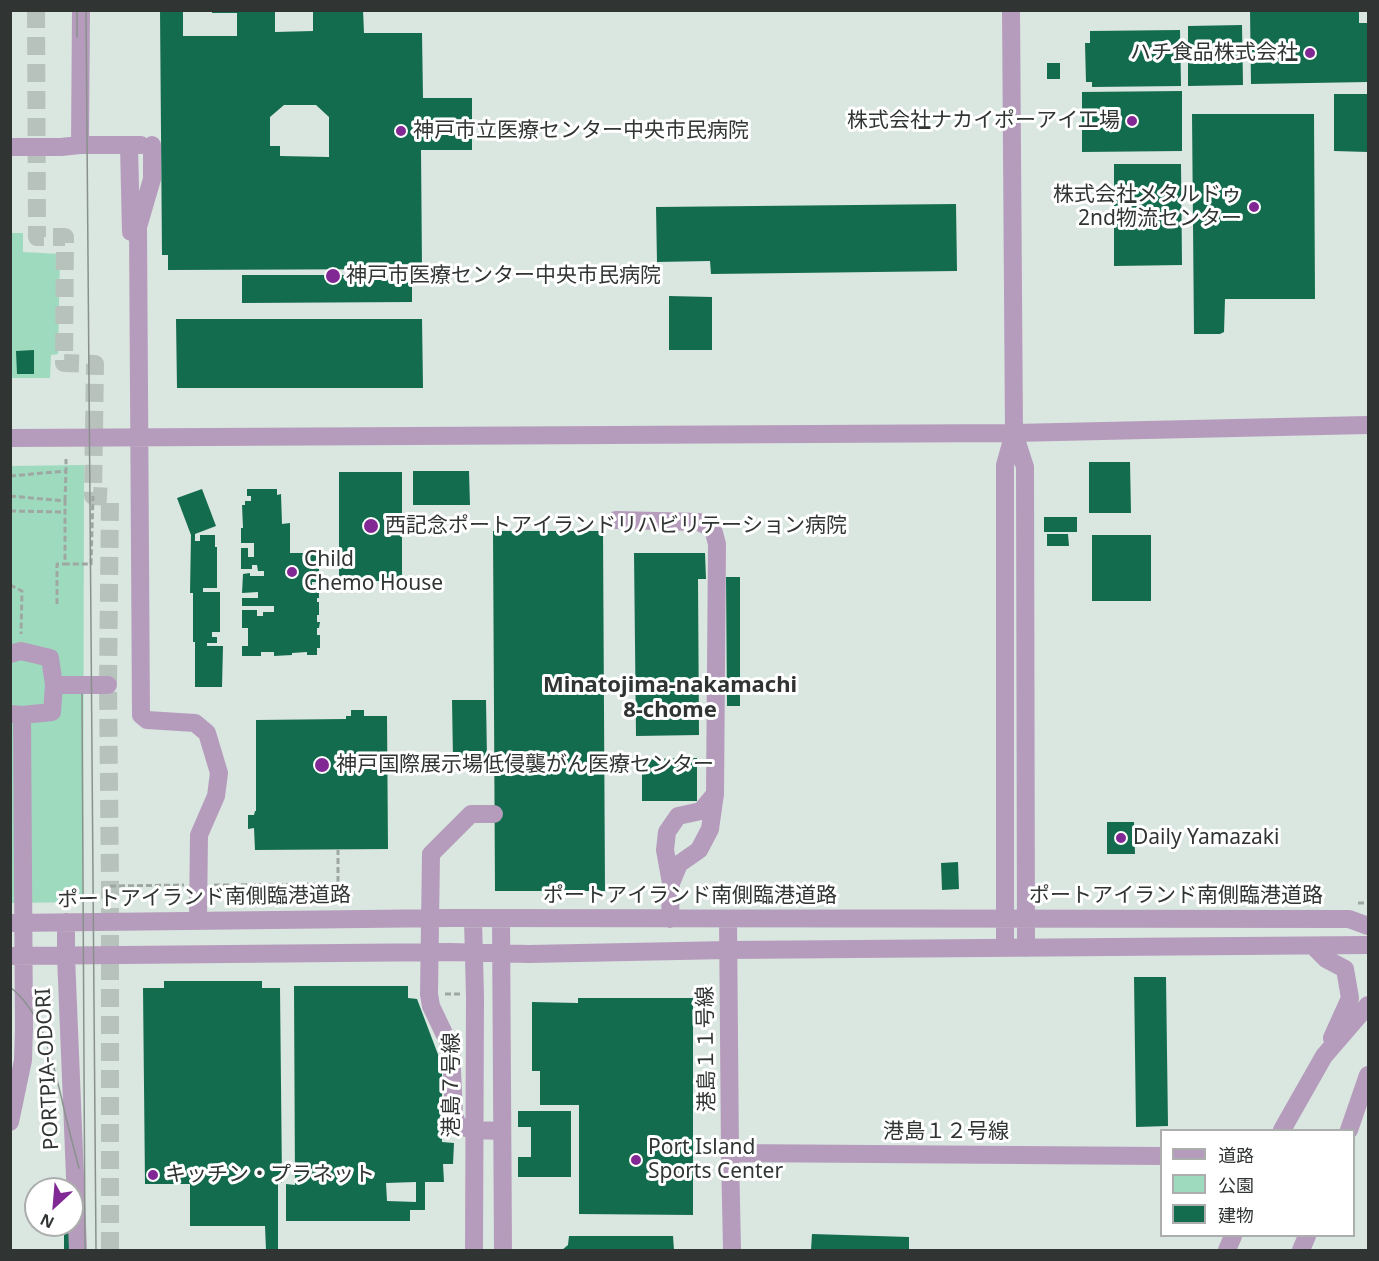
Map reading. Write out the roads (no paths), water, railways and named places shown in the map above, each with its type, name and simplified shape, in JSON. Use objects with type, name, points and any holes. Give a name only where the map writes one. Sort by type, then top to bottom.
[{"type":"street","points":[[80,145],[81,10]]},
{"type":"street","points":[[1005,948],[1005,465],[1014,433],[1011,10]]},
{"type":"street","points":[[129,145],[134,413],[138,437]]},
{"type":"street","points":[[10,147],[155,145],[152,179],[138,227],[141,715],[147,720],[195,723],[207,733],[219,773],[216,796],[199,835],[198,921]]},
{"type":"street","points":[[10,438],[1014,433],[1368,425]]},
{"type":"street","points":[[1014,433],[1025,467],[1026,948]]},
{"type":"street","points":[[616,520],[699,522],[712,529],[717,544],[715,794],[710,829],[699,850],[679,864],[671,883]]},
{"type":"street","points":[[10,1122],[23,1060],[24,1028],[24,872],[16,714],[52,712],[54,686],[50,658],[18,646]]},
{"type":"street","points":[[54,686],[108,685]]},
{"type":"street","points":[[670,919],[671,883],[665,850],[667,832],[678,816],[701,810],[715,794]]},
{"type":"street","points":[[494,814],[471,814],[431,854],[429,994],[431,1006],[451,1048],[454,1115],[458,1126],[475,1130],[502,1131]]},
{"type":"street","name":"ポートアイランド南側臨港道路","points":[[10,923],[450,918],[1025,918],[1349,919],[1368,926]]},
{"type":"street","name":"港島７号線","points":[[474,919],[474,1251]]},
{"type":"street","points":[[501,919],[503,1251]]},
{"type":"street","name":"港島１１号線","points":[[728,919],[732,1251]]},
{"type":"street","name":"PORTPIA-ODORI","points":[[66,922],[78,1251]]},
{"type":"street","points":[[10,956],[1368,945]]},
{"type":"street","points":[[1283,1129],[1324,1056],[1350,998],[1345,969],[1326,959],[1312,946]]},
{"type":"street","points":[[1324,1056],[1368,1005]]},
{"type":"street","points":[[1350,1129],[1368,1075]]},
{"type":"street","name":"港島１２号線","points":[[730,1153],[1160,1156]]},
{"type":"street","points":[[1227,1251],[1233,1237]]},
{"type":"street","points":[[1301,1251],[1307,1237]]},
{"type":"tunnel","points":[[36,10],[37,237],[65,237],[64,363],[95,364],[93,496],[110,497],[108,685],[110,1250]]},
{"type":"tram line","points":[[77,10],[77,37]]},
{"type":"tram line","points":[[86,10],[96,1250]]},
{"type":"tram line","points":[[82,694],[85,1250]]},
{"type":"tram line","points":[[10,987],[31,1010],[45,1039],[79,1168]]},
{"type":"place","name":"ハチ食品株式会社","points":[[1310,53]]},
{"type":"place","name":"株式会社ナカイポーアイ工場","points":[[1132,121]]},
{"type":"place","name":"神戸市立医療センター中央市民病院","points":[[401,131]]},
{"type":"place","name":"株式会社メタルドゥ 2nd物流センター","points":[[1254,207]]},
{"type":"place","name":"神戸市医療センター中央市民病院","points":[[333,276]]},
{"type":"place","name":"西記念ポートアイランドリハビリテーション病院","points":[[371,526]]},
{"type":"place","name":"Child Chemo House","points":[[292,572]]},
{"type":"place","name":"神戸国際展示場低侵襲がん医療センター","points":[[322,765]]},
{"type":"place","name":"Daily Yamazaki","points":[[1121,838]]},
{"type":"place","name":"Port Island Sports Center","points":[[636,1160]]},
{"type":"place","name":"キッチン・プラネット","points":[[153,1175]]},
{"type":"district","name":"Minatojima-nakamachi 8-chome","points":[[670,698]]}]
